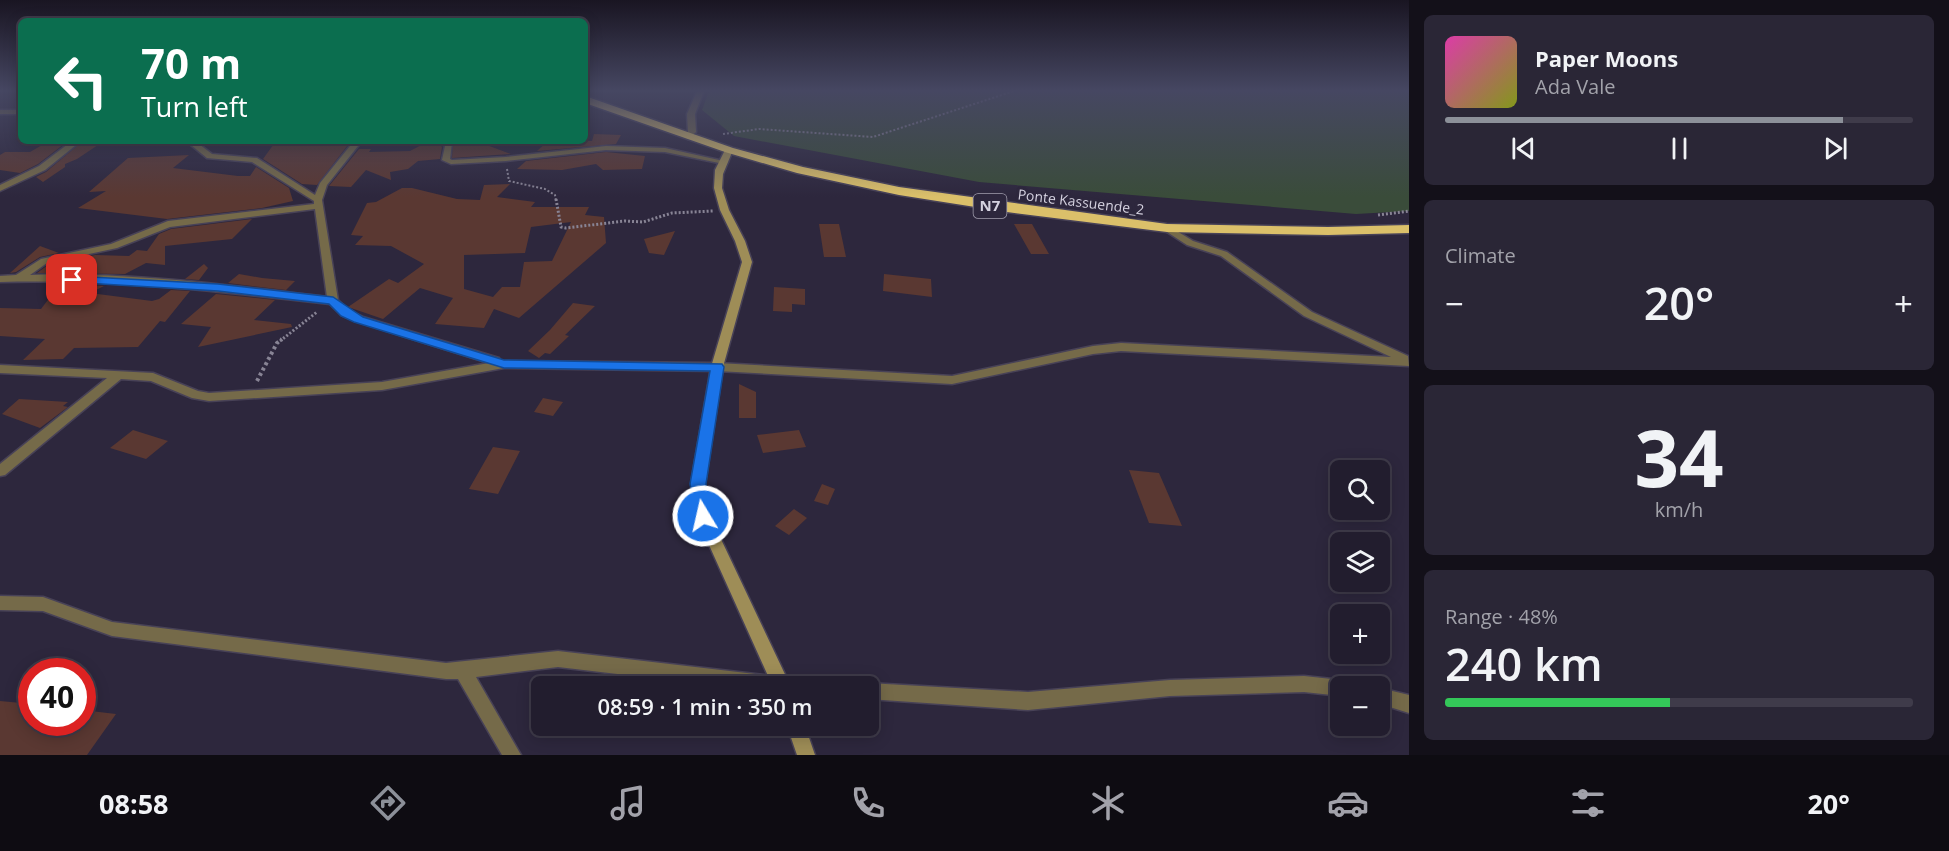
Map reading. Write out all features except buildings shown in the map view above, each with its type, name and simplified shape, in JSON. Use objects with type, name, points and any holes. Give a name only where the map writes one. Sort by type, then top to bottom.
[{"type":"highway","name":"Ponte Kassuende_2","points":[[664,126],[690,135],[726,156],[899,191],[1007,208],[1167,228],[1328,231],[1409,229]]},
{"type":"street","points":[[690,126],[690,135]]},
{"type":"street","points":[[0,188],[42,168],[73,144]]},
{"type":"street","points":[[194,144],[210,156],[254,160],[318,203]]},
{"type":"street","points":[[356,144],[323,185],[318,203],[333,301],[345,313],[359,319],[504,364]]},
{"type":"street","points":[[447,144],[447,161],[506,159],[592,148],[665,150],[726,156],[718,178],[726,210],[747,262],[717,367],[698,484],[699,500],[703,516],[783,676]]},
{"type":"street","points":[[19,278],[44,261],[114,246],[168,224],[318,203]]},
{"type":"street","points":[[1167,228],[1190,243],[1224,254],[1308,314],[1409,362]]},
{"type":"street","points":[[0,279],[218,288],[333,301]]},
{"type":"street","points":[[0,369],[159,378],[196,395],[209,397],[382,386],[504,364],[717,367],[952,380],[1093,350],[1121,347],[1409,362]]},
{"type":"street","points":[[0,471],[119,375]]},
{"type":"street","points":[[0,603],[43,604],[112,628],[446,671],[463,671],[526,660],[558,659],[698,676]]},
{"type":"street","points":[[463,671],[512,755]]},
{"type":"street","points":[[879,692],[1028,701],[1170,688],[1304,684],[1330,687]]},
{"type":"street","points":[[1390,699],[1409,704]]},
{"type":"street","points":[[799,736],[806,755]]},
{"type":"path","points":[[690,135],[714,136],[759,129],[873,137],[906,126]]},
{"type":"path","points":[[506,159],[509,181],[545,189],[555,195],[561,227],[643,222],[672,213],[726,210]]},
{"type":"path","points":[[251,393],[276,343],[333,301]]},
{"type":"green space","points":[[722,126],[1409,126],[1409,211],[1356,214],[979,182],[734,136]]},
{"type":"route","points":[[72,280],[218,288],[333,301],[345,313],[359,319],[504,364],[717,367],[698,484],[703,516]]}]
